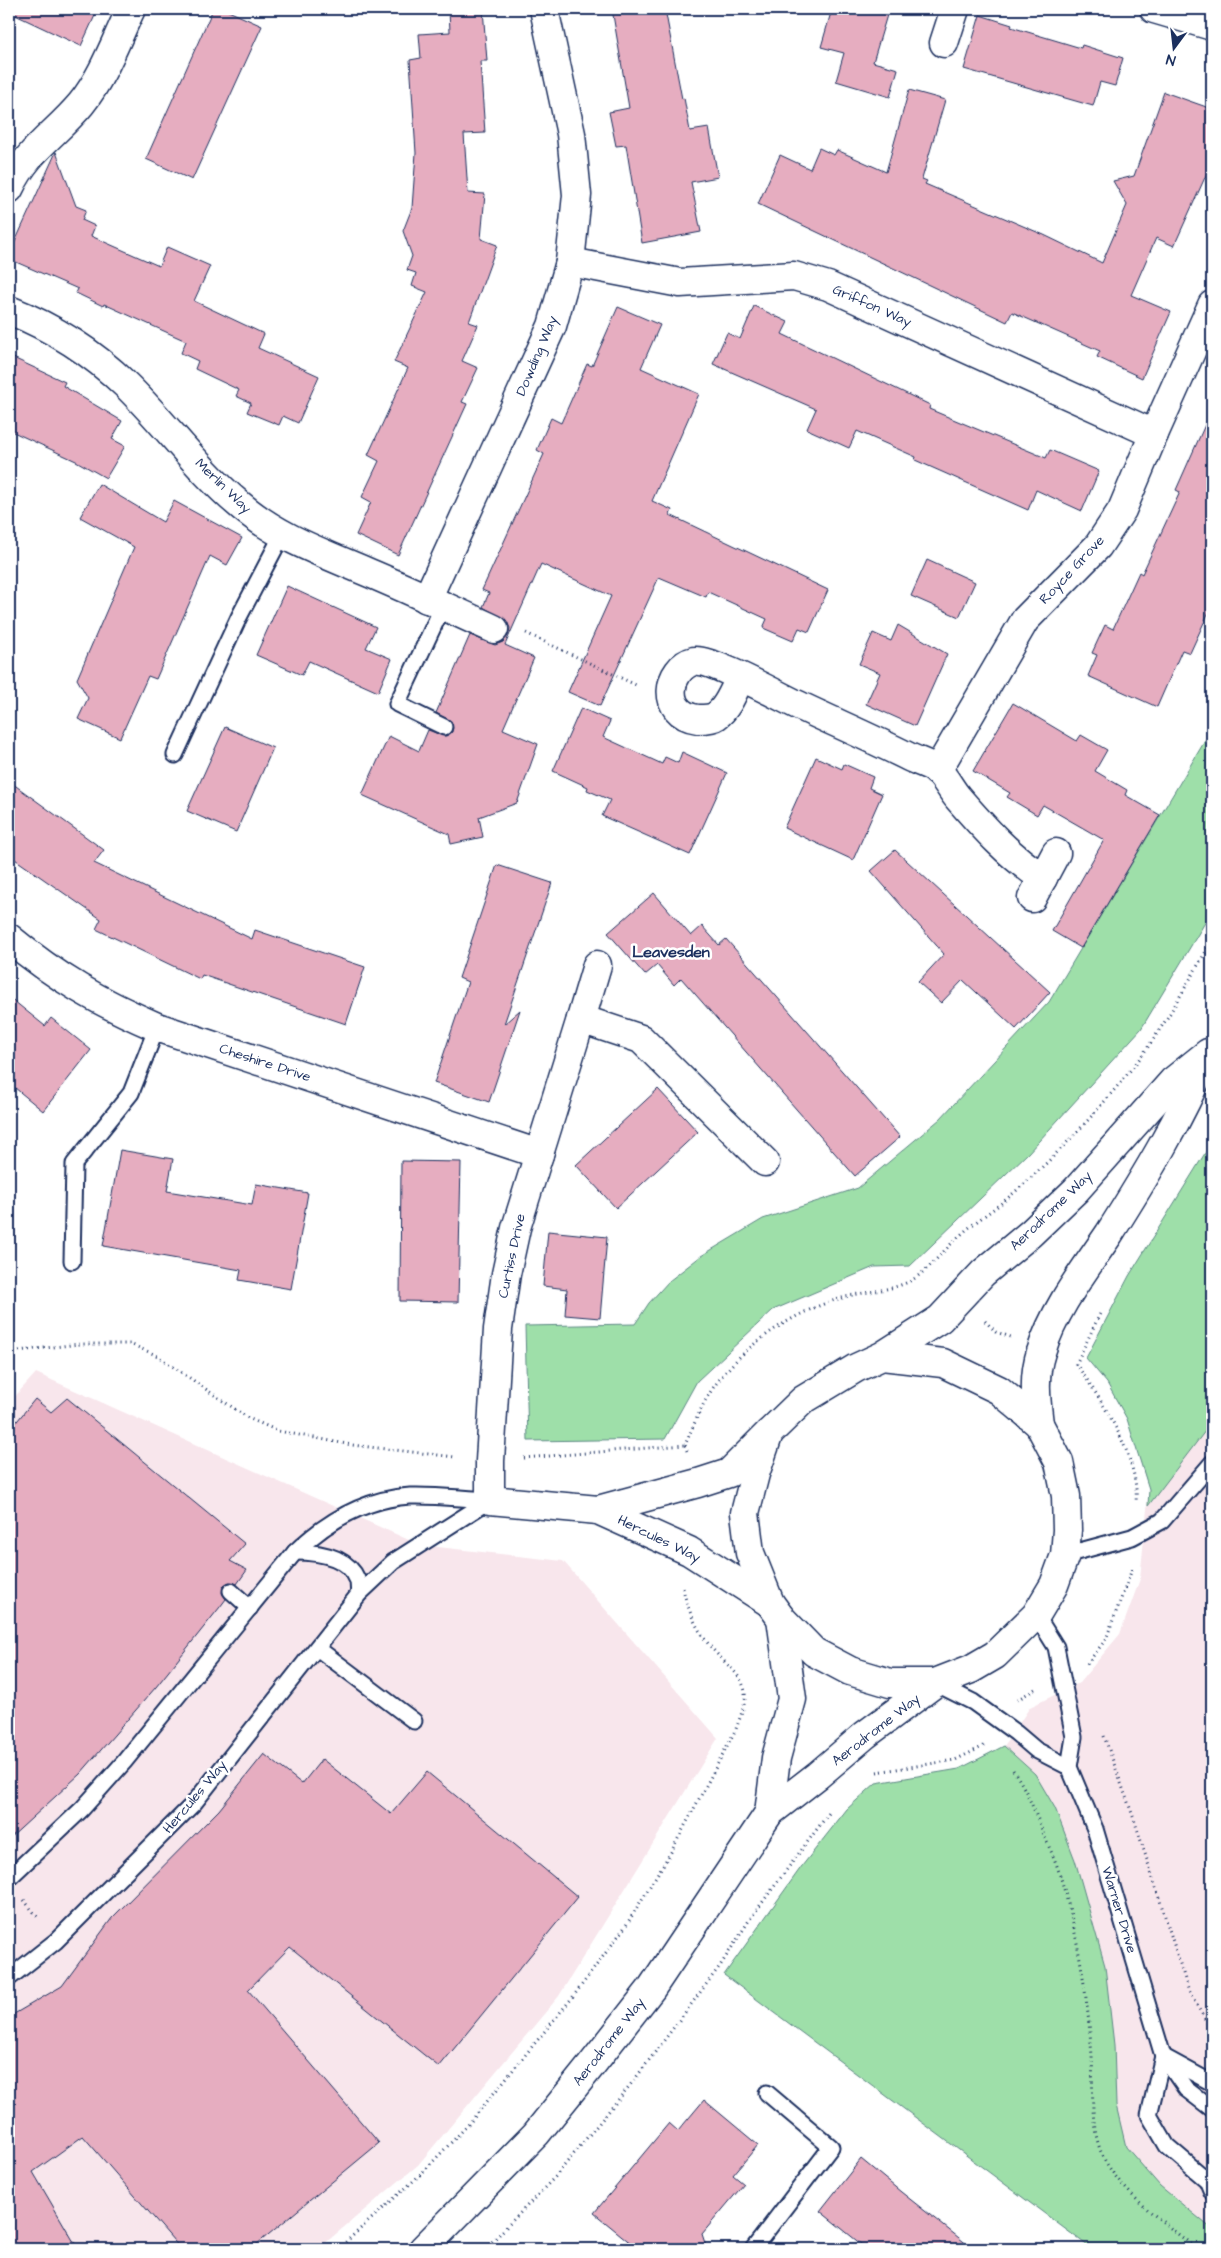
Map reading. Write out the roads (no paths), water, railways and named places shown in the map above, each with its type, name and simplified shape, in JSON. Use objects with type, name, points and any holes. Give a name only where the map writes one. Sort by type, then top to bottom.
[{"type":"street","points":[[9,189],[30,154],[81,104],[103,67],[131,9]]},
{"type":"street","name":"Dowding Way","points":[[435,603],[552,326],[570,262],[577,195],[571,134],[544,9]]},
{"type":"street","points":[[944,43],[955,9]]},
{"type":"street","points":[[1154,9],[1212,26]]},
{"type":"street","name":"Griffon Way","points":[[570,262],[680,283],[794,276],[828,286],[1154,434]]},
{"type":"street","name":"Royce Grove","points":[[937,770],[1024,620],[1098,546],[1122,510],[1212,305]]},
{"type":"street","name":"Merlin Way","points":[[9,310],[35,320],[70,340],[99,361],[126,384],[215,482],[241,506],[282,535],[435,603],[506,629]]},
{"type":"street","points":[[740,678],[937,770],[957,797],[990,834],[1020,863],[1038,888],[1056,853]]},
{"type":"street","name":"Cheshire Drive","points":[[9,938],[76,988],[108,1006],[156,1027],[539,1154]]},
{"type":"street","name":"Curtiss Drive","points":[[490,1500],[490,1461],[498,1328],[506,1274],[516,1228],[597,965]]},
{"type":"street","points":[[581,1019],[641,1039],[765,1162]]},
{"type":"street","name":"Aerodrome Way","points":[[882,1356],[940,1319],[983,1273],[1031,1234],[1076,1190],[1173,1082],[1210,1049]]},
{"type":"street","name":"Aerodrome Way","points":[[1039,1424],[1035,1382],[1043,1347],[1054,1319],[1170,1134],[1210,1049]]},
{"type":"street","points":[[769,1433],[755,1474],[745,1513],[750,1552],[775,1611],[814,1652],[850,1671],[890,1682],[935,1683],[971,1669],[995,1655],[1036,1615],[1054,1585],[1064,1554],[1067,1530],[1066,1496],[1059,1462],[1039,1424],[1000,1390],[944,1363],[882,1356]]},
{"type":"street","name":"Hercules Way","points":[[598,1510],[729,1473],[803,1400],[856,1368],[882,1356]]},
{"type":"street","name":"Hercules Way","points":[[490,1500],[598,1510],[689,1551],[775,1611]]},
{"type":"street","name":"Aerodrome Way","points":[[769,1813],[776,1758],[792,1699],[775,1611]]},
{"type":"street","name":"Aerodrome Way","points":[[423,2249],[536,2134],[590,2067],[651,1989],[769,1813],[865,1735],[935,1683]]},
{"type":"lane","points":[[175,755],[239,617],[282,535]]},
{"type":"lane","points":[[435,603],[397,704],[444,727]]},
{"type":"lane","points":[[72,1261],[74,1164],[130,1093],[156,1027]]},
{"type":"lane","points":[[1064,1554],[1132,1536],[1162,1521],[1212,1463]]},
{"type":"lane","name":"Hercules Way","points":[[9,1878],[82,1809],[130,1754],[295,1552],[315,1533],[366,1504],[409,1496],[490,1500]]},
{"type":"lane","name":"Hercules Way","points":[[9,1978],[56,1940],[194,1803],[359,1594],[393,1562],[490,1500]]},
{"type":"lane","points":[[295,1552],[318,1552],[343,1563],[357,1578],[359,1594]]},
{"type":"lane","points":[[231,1591],[250,1608]]},
{"type":"lane","points":[[935,1683],[973,1702],[1036,1750],[1069,1767],[1074,1736],[1056,1647],[1036,1615]]},
{"type":"lane","points":[[317,1648],[414,1721]]},
{"type":"lane","name":"Warner Drive","points":[[1069,1767],[1095,1829],[1163,2056],[1186,2089],[1212,2109]]},
{"type":"lane","points":[[1210,2184],[1167,2146],[1148,2115],[1163,2056],[1212,2083]]},
{"type":"lane","points":[[753,2249],[831,2148],[767,2094]]},
{"type":"district","name":"Leavesden","points":[[671,952]]}]
